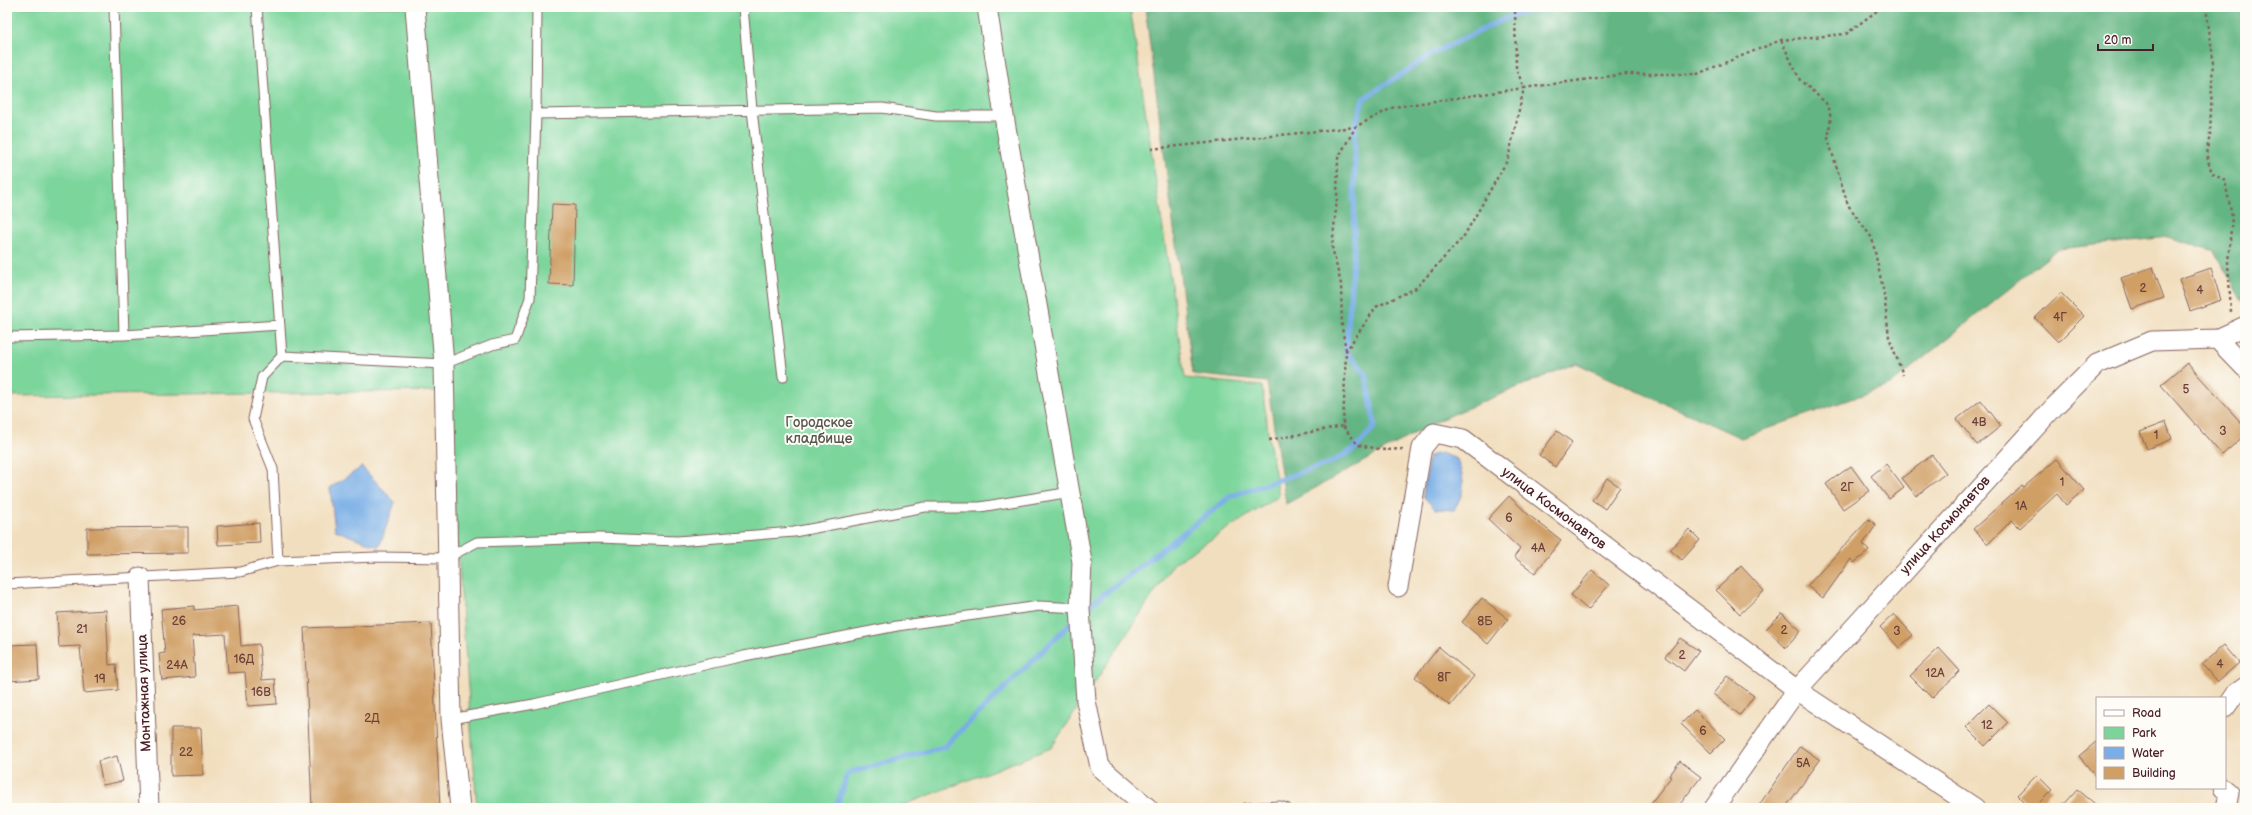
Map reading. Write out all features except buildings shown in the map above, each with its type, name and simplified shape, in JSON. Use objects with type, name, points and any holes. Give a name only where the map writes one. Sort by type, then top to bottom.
[{"type":"street","points":[[415,7],[444,364],[450,719],[460,808]]},
{"type":"street","points":[[987,7],[1004,116],[1071,492],[1082,562],[1080,608],[1086,701],[1100,767],[1148,808]]},
{"type":"street","points":[[2245,326],[2217,339],[2245,368]]},
{"type":"street","name":"улица Космонавтов","points":[[1714,808],[1797,690],[2043,419],[2097,364],[2152,340],[2217,339]]},
{"type":"street","name":"улица Космонавтов","points":[[1422,448],[1434,433],[1462,439],[1797,690],[1976,808]]},
{"type":"street","points":[[1398,587],[1422,448]]},
{"type":"street","name":"Монтажная улица","points":[[140,577],[149,808]]},
{"type":"street","points":[[2226,707],[2235,694],[2245,687]]},
{"type":"street","points":[[2224,789],[2229,793],[2226,808]]},
{"type":"lane","points":[[114,7],[124,335]]},
{"type":"lane","points":[[257,7],[282,356],[262,377],[253,419],[273,469],[278,561]]},
{"type":"lane","points":[[282,356],[444,364],[492,345],[515,340],[530,298],[536,114],[536,7]]},
{"type":"lane","points":[[743,7],[752,110],[784,377]]},
{"type":"lane","points":[[536,114],[882,108],[936,116],[1004,116]]},
{"type":"lane","points":[[7,337],[124,335],[280,325]]},
{"type":"lane","points":[[7,584],[240,572],[278,561],[376,557],[447,558],[477,542],[599,538],[677,541],[794,532],[925,507],[980,507],[1071,492]]},
{"type":"lane","points":[[450,719],[534,704],[744,656],[897,626],[1039,606],[1080,608]]},
{"type":"lane","points":[[1245,808],[1280,806],[1286,808]]},
{"type":"path","points":[[1346,351],[1376,307],[1416,288],[1464,236],[1508,159],[1524,88],[1516,68],[1515,7]]},
{"type":"path","points":[[1151,149],[1355,127],[1394,107],[1524,88],[1626,74],[1697,74],[1780,40],[1846,34],[1882,7]]},
{"type":"path","points":[[2206,7],[2213,58],[2210,135],[2206,154],[2212,174],[2225,181],[2232,217],[2228,263],[2231,313],[2217,339]]},
{"type":"path","points":[[1780,40],[1800,80],[1826,103],[1831,117],[1828,139],[1848,205],[1872,238],[1884,294],[1889,337],[1903,375]]},
{"type":"path","points":[[1355,127],[1338,158],[1337,199],[1332,247],[1341,284],[1342,328],[1346,351],[1343,426],[1358,444],[1385,450],[1422,448]]},
{"type":"path","points":[[1269,440],[1343,426]]},
{"type":"green space","name":"Городское кладбище","points":[[7,7],[1130,7],[1185,378],[1262,386],[1269,440],[1279,496],[1174,563],[1051,748],[896,808],[477,808],[446,391],[7,396]]},
{"type":"green space","points":[[1145,7],[2245,7],[2245,301],[2243,302],[2215,251],[2168,237],[2058,249],[1890,385],[1741,438],[1576,363],[1439,420],[1286,504],[1267,382],[1193,374]]},
{"type":"water","points":[[1441,453],[1457,459],[1462,474],[1463,485],[1461,496],[1454,510],[1435,509],[1423,496],[1429,456]]},
{"type":"water","points":[[362,467],[395,502],[379,547],[335,530],[330,488]]},
{"type":"waterway","points":[[1085,609],[1231,496],[1332,462],[1356,448],[1375,426],[1366,374],[1346,351],[1354,247],[1355,127],[1363,99],[1435,52],[1515,14],[1557,7]]},
{"type":"waterway","points":[[836,808],[848,773],[944,747],[1076,618]]}]
